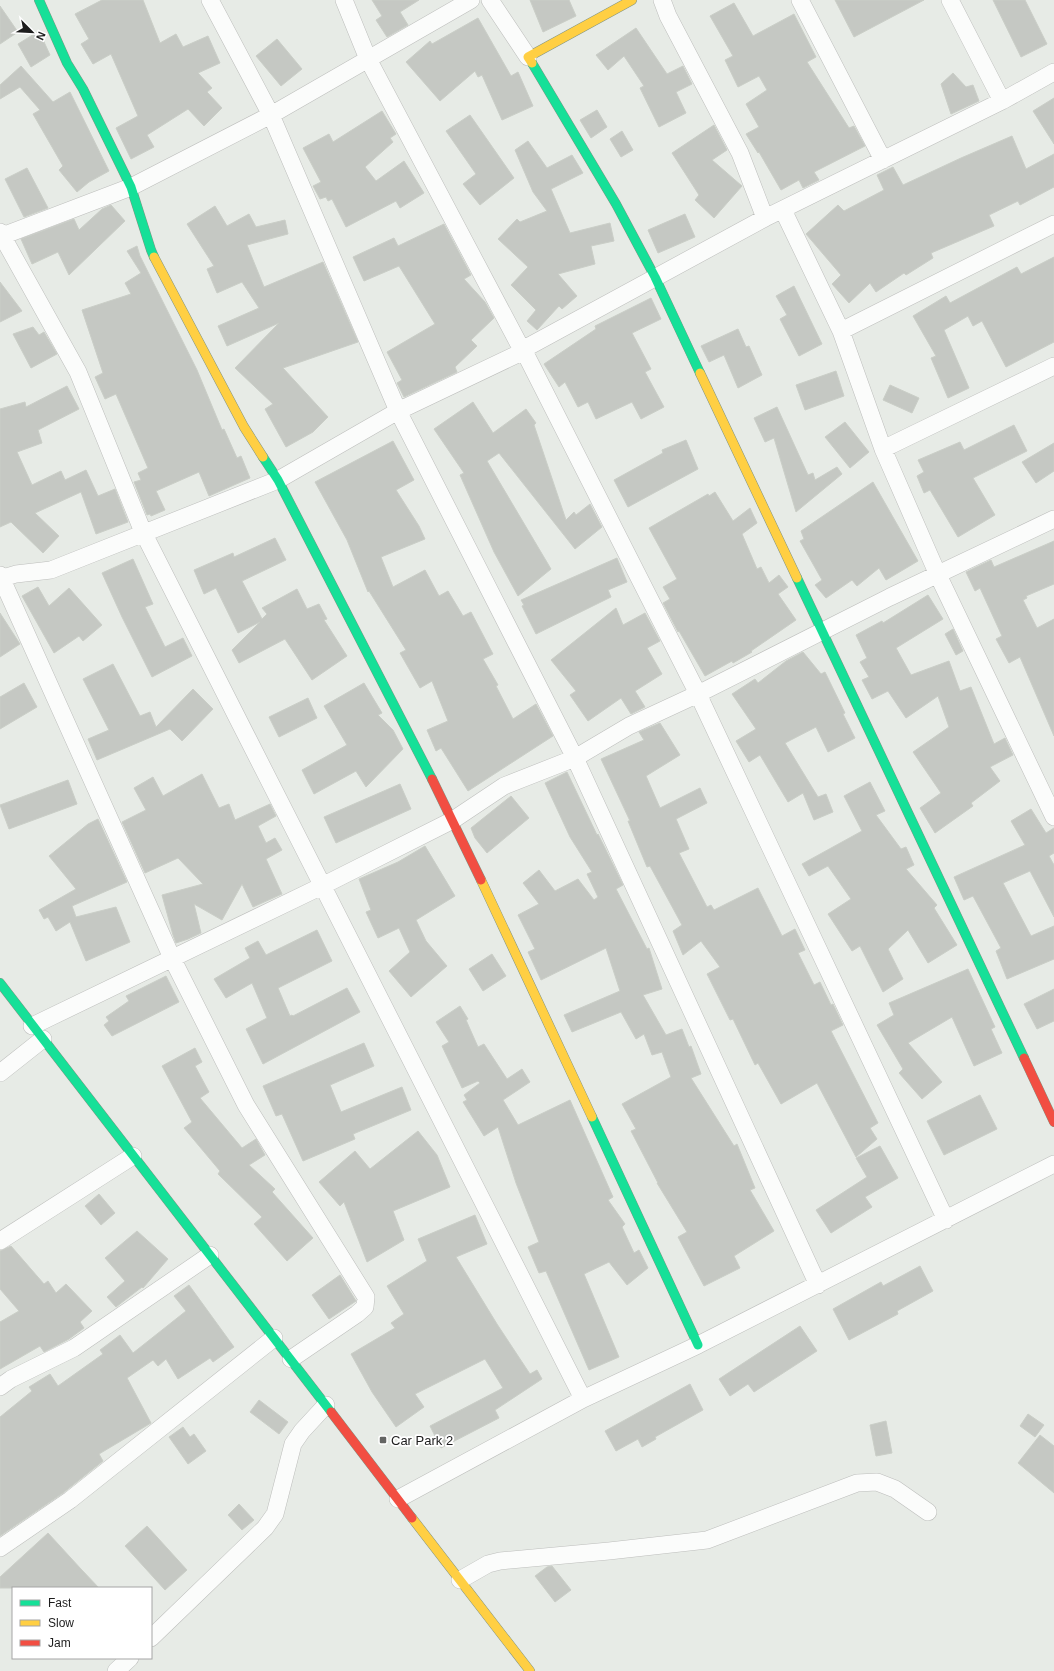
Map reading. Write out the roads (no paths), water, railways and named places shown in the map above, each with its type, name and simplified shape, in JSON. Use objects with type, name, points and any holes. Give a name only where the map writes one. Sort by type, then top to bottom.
[{"type":"street","points":[[39,0],[67,62],[83,89],[131,187],[151,250],[244,427],[278,480],[453,820],[698,1345]]},
{"type":"street","points":[[210,0],[271,115],[398,410],[575,758],[818,1285]]},
{"type":"street","points":[[344,0],[368,59],[523,351],[698,694],[946,1220]]},
{"type":"street","points":[[471,0],[271,115],[131,187],[1,234],[78,372],[144,532],[583,1399]]},
{"type":"street","points":[[490,0],[528,57],[616,204],[655,277],[821,632],[1054,1122]]},
{"type":"street","points":[[528,57],[632,0]]},
{"type":"street","points":[[662,0],[668,16],[740,153],[765,218]]},
{"type":"street","points":[[800,0],[883,160]]},
{"type":"street","points":[[950,0],[1002,101]]},
{"type":"street","points":[[291,1359],[357,1314],[365,1307],[366,1297],[246,1105],[172,958],[1,577],[51,570],[278,480],[398,410],[523,351],[655,277],[765,218],[1002,101],[1054,72]]},
{"type":"street","points":[[783,210],[841,331],[883,449],[938,575],[1054,817]]},
{"type":"street","points":[[841,331],[1054,224]]},
{"type":"street","points":[[883,449],[1054,366]]},
{"type":"street","points":[[32,1026],[322,886],[453,820],[504,786],[575,758],[629,726],[698,694],[890,597],[1054,519]]},
{"type":"street","points":[[0,983],[530,1671]]},
{"type":"street","points":[[0,1073],[43,1039]]},
{"type":"street","points":[[0,1242],[133,1156]]},
{"type":"street","points":[[398,1499],[583,1399],[698,1345],[1054,1164]]},
{"type":"street","points":[[0,1387],[11,1379],[74,1348],[210,1255]]},
{"type":"street","points":[[0,1548],[70,1500],[274,1338]]},
{"type":"street","points":[[152,1637],[265,1528],[276,1514],[293,1444],[302,1431],[326,1405]]},
{"type":"street","points":[[460,1580],[488,1564],[500,1561],[617,1551],[707,1540],[858,1483],[877,1482],[895,1489],[928,1512]]},
{"type":"street","points":[[116,1671],[129,1659]]},
{"type":"place","name":"Car Park 2","points":[[383,1440]]}]
